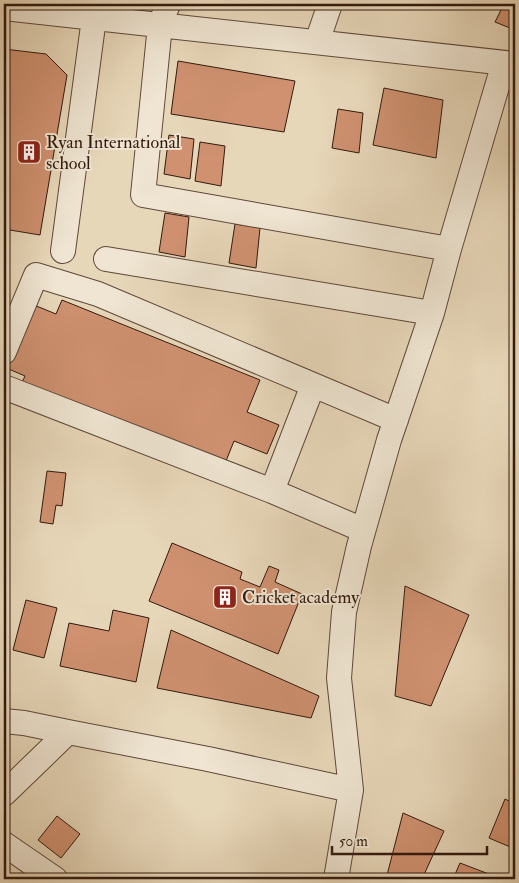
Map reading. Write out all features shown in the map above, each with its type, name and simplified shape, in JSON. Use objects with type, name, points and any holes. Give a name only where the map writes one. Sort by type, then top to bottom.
[{"type":"street","points":[[317,42],[330,4]]},
{"type":"street","points":[[4,8],[94,18],[164,14],[317,42],[510,63],[448,249],[432,313],[389,440],[363,530],[344,612],[339,678],[350,790],[336,879]]},
{"type":"street","points":[[164,14],[143,195],[448,249]]},
{"type":"street","points":[[63,251],[94,18]]},
{"type":"street","points":[[106,259],[432,313]]},
{"type":"street","points":[[4,352],[36,275],[98,294],[396,420]]},
{"type":"street","points":[[272,491],[313,385]]},
{"type":"street","points":[[4,386],[272,491],[363,530]]},
{"type":"street","points":[[4,721],[24,723],[208,759],[350,790]]},
{"type":"street","points":[[4,794],[68,732]]},
{"type":"street","points":[[4,844],[55,879]]},
{"type":"building","points":[[504,4],[515,4],[515,30],[495,22]]},
{"type":"building","name":"Ryan International school","points":[[4,49],[46,54],[67,75],[40,235],[4,229]]},
{"type":"building","points":[[178,61],[295,81],[284,132],[171,114]]},
{"type":"building","points":[[384,88],[443,100],[436,158],[373,145]]},
{"type":"building","points":[[338,109],[363,113],[359,153],[332,148]]},
{"type":"building","points":[[169,135],[194,139],[190,179],[164,174]]},
{"type":"building","points":[[200,142],[225,146],[221,186],[195,181]]},
{"type":"building","points":[[165,213],[189,217],[185,257],[159,252]]},
{"type":"building","points":[[235,224],[260,228],[256,268],[229,263]]},
{"type":"building","points":[[62,300],[260,380],[247,412],[279,425],[267,454],[234,441],[222,471],[19,389],[25,376],[4,366],[29,303],[56,314]]},
{"type":"building","points":[[47,471],[66,473],[62,506],[56,505],[53,524],[40,522]]},
{"type":"building","name":"Cricket academy","points":[[172,543],[242,572],[240,579],[260,587],[269,566],[279,570],[275,582],[302,594],[278,654],[149,601]]},
{"type":"building","points":[[405,586],[469,615],[431,706],[395,696]]},
{"type":"building","points":[[26,600],[57,608],[44,658],[13,650]]},
{"type":"building","points":[[113,610],[149,618],[136,682],[60,666],[69,623],[109,631]]},
{"type":"building","points":[[171,630],[319,696],[311,718],[157,688]]},
{"type":"building","points":[[505,799],[515,804],[515,849],[489,838]]},
{"type":"building","points":[[403,813],[444,831],[422,879],[386,879]]},
{"type":"building","points":[[57,816],[80,834],[61,858],[38,840]]},
{"type":"building","points":[[460,863],[502,879],[453,879]]},
{"type":"place","name":"Ryan International school","points":[[29,152]]},
{"type":"place","name":"Cricket academy","points":[[225,597]]}]
